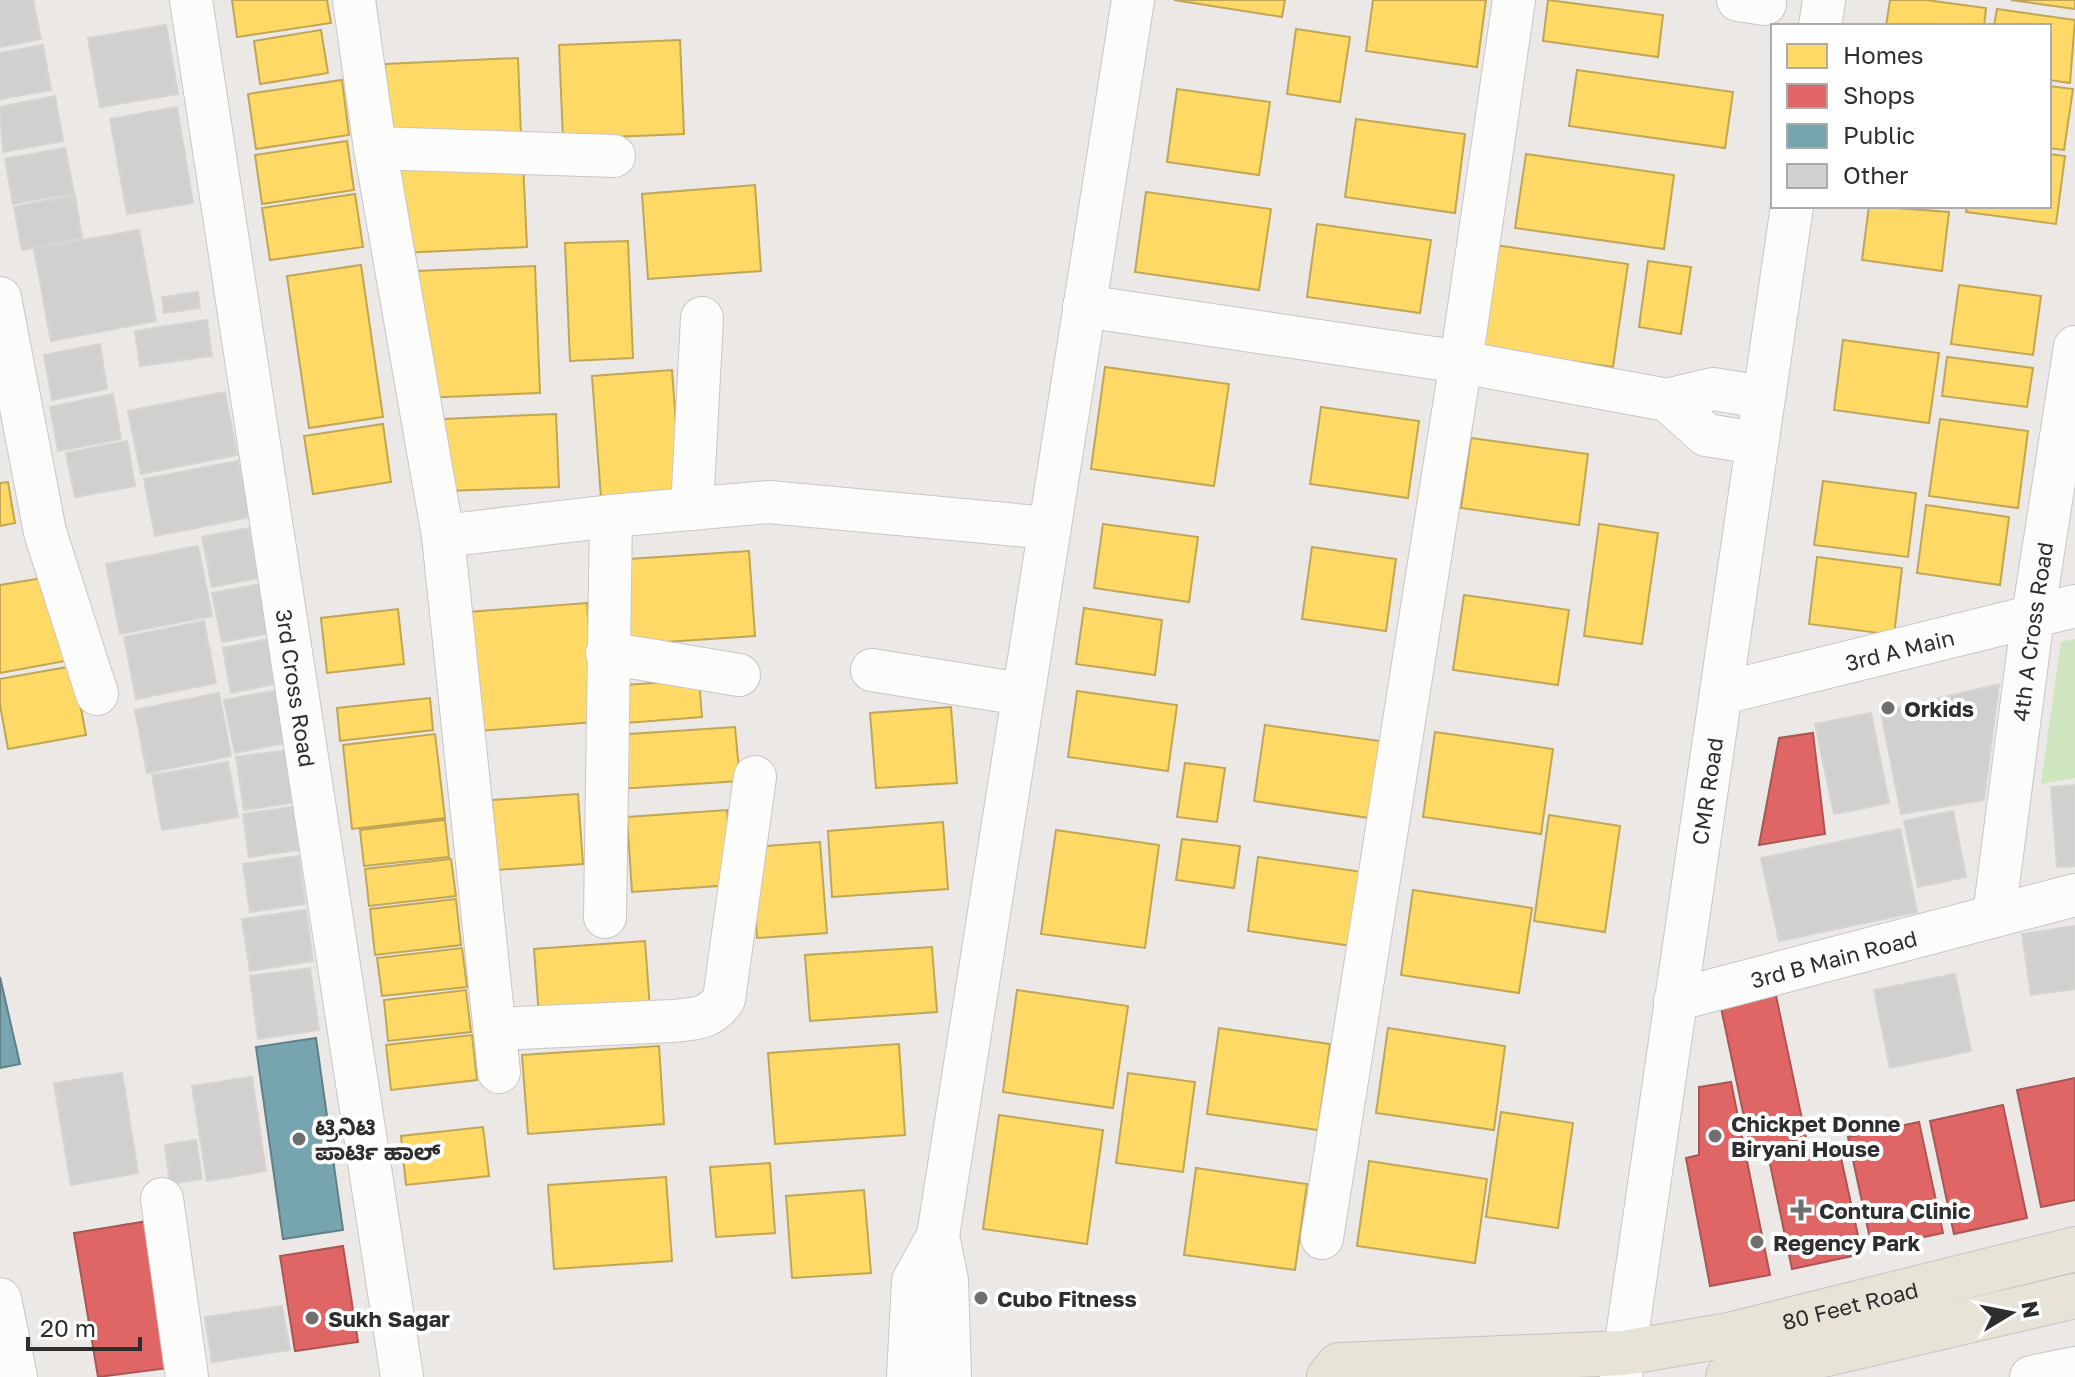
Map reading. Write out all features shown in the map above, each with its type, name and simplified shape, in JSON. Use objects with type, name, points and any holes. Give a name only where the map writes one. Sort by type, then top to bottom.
[{"type":"main road","name":"80 Feet Road","points":[[1329,1377],[1339,1365],[1622,1365],[1729,1335],[2075,1249]]},
{"type":"main road","name":"80 Feet Road","points":[[1728,1377],[1844,1364],[2075,1296]]},
{"type":"street","name":"3rd Cross Road","points":[[191,0],[402,1377]]},
{"type":"street","points":[[354,0],[375,148],[443,536],[497,1029],[499,1072]]},
{"type":"street","points":[[950,1377],[947,1280],[938,1236],[1021,694],[1133,0]]},
{"type":"street","points":[[1322,1238],[1461,362],[1514,0]]},
{"type":"street","points":[[1820,24],[1824,0]]},
{"type":"street","points":[[375,148],[614,156]]},
{"type":"street","name":"CMR Road","points":[[1622,1365],[1723,693],[1792,208]]},
{"type":"street","points":[[0,298],[45,532],[97,694]]},
{"type":"street","points":[[1084,306],[1461,362],[1667,400],[1713,389],[1763,397]]},
{"type":"street","points":[[692,509],[702,318]]},
{"type":"street","name":"4th A Cross Road","points":[[1994,915],[2033,616],[2075,347]]},
{"type":"street","points":[[1667,400],[1706,435],[1756,443]]},
{"type":"street","points":[[443,536],[611,516],[769,502],[1048,528]]},
{"type":"street","points":[[605,917],[611,516]]},
{"type":"street","name":"3rd A Main","points":[[1723,693],[2075,606]]},
{"type":"street","points":[[607,653],[739,675]]},
{"type":"street","points":[[872,670],[1021,694]]},
{"type":"street","points":[[497,1029],[672,1021],[701,1018],[716,1011],[724,999],[732,956],[755,777]]},
{"type":"street","name":"3rd B Main Road","points":[[1675,1000],[2075,895]]},
{"type":"street","points":[[162,1199],[187,1377]]},
{"type":"street","points":[[908,1377],[913,1281],[938,1236]]},
{"type":"street","points":[[0,1299],[16,1377]]},
{"type":"street","points":[[2031,1377],[2075,1368]]},
{"type":"green space","points":[[2075,639],[2075,778],[2041,784],[2061,642]]},
{"type":"building: Homes","points":[[232,0],[327,0],[331,23],[237,37]]},
{"type":"building: Homes","points":[[1174,0],[1285,0],[1282,17]]},
{"type":"building: Homes","points":[[1373,0],[1486,0],[1477,67],[1366,51]]},
{"type":"building: Homes","points":[[1548,0],[1663,15],[1658,57],[1543,41]]},
{"type":"building: Homes","points":[[1890,0],[1926,0],[1986,8],[1984,24],[1886,24]]},
{"type":"building: Homes","points":[[2011,0],[2075,0],[2075,9]]},
{"type":"building: Homes","points":[[1997,9],[2075,20],[2070,83],[2051,80],[2051,24],[1994,24]]},
{"type":"building: Homes","points":[[1296,29],[1350,37],[1340,102],[1287,94]]},
{"type":"building: Homes","points":[[321,30],[328,73],[260,84],[254,41]]},
{"type":"building: Homes","points":[[680,40],[684,134],[563,139],[559,45]]},
{"type":"building: Homes","points":[[518,58],[521,136],[388,142],[385,64]]},
{"type":"building: Homes","points":[[1577,70],[1733,92],[1725,148],[1569,126]]},
{"type":"building: Homes","points":[[342,80],[349,135],[256,149],[248,94]]},
{"type":"building: Homes","points":[[2051,86],[2073,89],[2064,150],[2051,148]]},
{"type":"building: Homes","points":[[1177,89],[1270,102],[1259,175],[1167,162]]},
{"type":"building: Homes","points":[[1356,119],[1465,134],[1455,213],[1345,197]]},
{"type":"building: Homes","points":[[347,141],[354,190],[262,204],[255,155]]},
{"type":"building: Homes","points":[[1526,154],[1674,175],[1664,249],[1515,228]]},
{"type":"building: Homes","points":[[2051,154],[2065,156],[2056,224],[1966,212],[1967,208],[2051,208]]},
{"type":"building: Homes","points":[[523,162],[527,247],[402,253],[399,167]]},
{"type":"building: Homes","points":[[755,185],[761,271],[648,279],[642,194]]},
{"type":"building: Homes","points":[[1146,192],[1271,209],[1259,290],[1135,272]]},
{"type":"building: Homes","points":[[355,194],[363,247],[270,260],[262,208]]},
{"type":"building: Homes","points":[[1869,208],[1949,212],[1942,271],[1862,260]]},
{"type":"building: Homes","points":[[1317,224],[1431,240],[1420,313],[1307,297]]},
{"type":"building: Homes","points":[[628,241],[633,358],[570,361],[565,243]]},
{"type":"building: Homes","points":[[1495,245],[1628,264],[1613,367],[1481,348]]},
{"type":"building: Homes","points":[[1648,261],[1691,267],[1681,334],[1639,327]]},
{"type":"building: Homes","points":[[361,265],[383,417],[309,428],[287,276]]},
{"type":"building: Homes","points":[[535,266],[540,393],[422,398],[416,271]]},
{"type":"building: Homes","points":[[1959,285],[2041,296],[2033,355],[1951,344]]},
{"type":"building: Homes","points":[[1843,340],[1939,353],[1929,423],[1834,410]]},
{"type":"building: Homes","points":[[1947,357],[2033,368],[2027,407],[1942,396]]},
{"type":"building: Homes","points":[[1105,367],[1229,384],[1214,486],[1091,469]]},
{"type":"building: Homes","points":[[672,370],[681,492],[601,498],[592,376]]},
{"type":"building: Homes","points":[[1321,407],[1419,421],[1408,498],[1310,484]]},
{"type":"building: Homes","points":[[556,414],[559,487],[446,491],[443,419]]},
{"type":"building: Homes","points":[[1940,419],[2028,431],[2018,508],[1929,496]]},
{"type":"building: Homes","points":[[383,424],[391,482],[313,494],[304,436]]},
{"type":"building: Homes","points":[[1471,438],[1588,454],[1579,525],[1461,508]]},
{"type":"building: Homes","points":[[1823,481],[1916,493],[1908,557],[1814,545]]},
{"type":"building: Homes","points":[[8,482],[15,523],[0,526],[0,483]]},
{"type":"building: Homes","points":[[1926,505],[2009,517],[2000,585],[1917,573]]},
{"type":"building: Homes","points":[[1103,524],[1198,537],[1189,602],[1094,588]]},
{"type":"building: Homes","points":[[1599,524],[1658,533],[1642,644],[1584,636]]},
{"type":"building: Homes","points":[[1312,547],[1396,559],[1386,631],[1302,619]]},
{"type":"building: Homes","points":[[749,551],[755,636],[620,645],[614,560]]},
{"type":"building: Homes","points":[[1817,557],[1902,568],[1894,635],[1809,624]]},
{"type":"building: Homes","points":[[49,577],[65,661],[0,673],[0,585]]},
{"type":"building: Homes","points":[[1464,595],[1569,610],[1558,685],[1453,670]]},
{"type":"building: Homes","points":[[587,603],[595,722],[477,731],[468,612]]},
{"type":"building: Homes","points":[[1084,608],[1162,620],[1155,675],[1076,664]]},
{"type":"building: Homes","points":[[398,609],[404,664],[327,673],[321,618]]},
{"type":"building: Homes","points":[[73,666],[86,735],[8,749],[0,705],[0,679]]},
{"type":"building: Homes","points":[[699,680],[702,717],[626,723],[624,685]]},
{"type":"building: Homes","points":[[1077,691],[1177,705],[1168,771],[1068,757]]},
{"type":"building: Homes","points":[[430,698],[433,730],[340,741],[337,708]]},
{"type":"building: Homes","points":[[951,707],[957,783],[876,788],[870,713]]},
{"type":"building: Homes","points":[[1265,725],[1380,741],[1369,818],[1254,801]]},
{"type":"building: Homes","points":[[735,727],[740,781],[618,789],[614,735]]},
{"type":"building: Homes","points":[[1435,732],[1553,749],[1541,834],[1423,817]]},
{"type":"building: Homes","points":[[435,734],[445,818],[352,829],[343,745]]},
{"type":"building: Homes","points":[[1185,763],[1225,768],[1217,822],[1177,817]]},
{"type":"building: Homes","points":[[578,794],[583,864],[497,870],[492,800]]},
{"type":"building: Homes","points":[[727,810],[732,885],[632,892],[627,817]]},
{"type":"building: Homes","points":[[1549,815],[1620,826],[1605,932],[1534,921]]},
{"type":"building: Homes","points":[[445,820],[449,857],[364,866],[360,830]]},
{"type":"building: Homes","points":[[943,822],[948,889],[832,897],[828,831]]},
{"type":"building: Homes","points":[[1056,830],[1159,845],[1145,948],[1041,934]]},
{"type":"building: Homes","points":[[1182,839],[1240,846],[1234,888],[1176,880]]},
{"type":"building: Homes","points":[[820,842],[827,933],[757,938],[751,847]]},
{"type":"building: Homes","points":[[1258,857],[1363,872],[1352,946],[1248,931]]},
{"type":"building: Homes","points":[[451,859],[456,896],[369,906],[365,869]]},
{"type":"building: Homes","points":[[1413,890],[1532,908],[1519,993],[1401,975]]},
{"type":"building: Homes","points":[[456,899],[461,945],[375,955],[370,909]]},
{"type":"building: Homes","points":[[645,941],[650,1009],[539,1017],[534,949]]},
{"type":"building: Homes","points":[[932,947],[937,1012],[810,1021],[805,955]]},
{"type":"building: Homes","points":[[462,948],[467,987],[382,996],[377,958]]},
{"type":"building: Homes","points":[[466,990],[471,1032],[388,1041],[384,1000]]},
{"type":"building: Homes","points":[[1017,990],[1128,1006],[1113,1108],[1003,1092]]},
{"type":"building: Homes","points":[[1219,1028],[1330,1044],[1318,1130],[1207,1114]]},
{"type":"building: Homes","points":[[1388,1028],[1505,1046],[1494,1130],[1376,1113]]},
{"type":"building: Homes","points":[[472,1035],[477,1080],[391,1090],[386,1045]]},
{"type":"building: Homes","points":[[899,1044],[905,1135],[775,1144],[768,1053]]},
{"type":"building: Homes","points":[[659,1046],[664,1124],[528,1134],[522,1055]]},
{"type":"building: Homes","points":[[1128,1073],[1195,1082],[1183,1172],[1116,1163]]},
{"type":"building: Homes","points":[[1501,1112],[1573,1123],[1558,1228],[1486,1217]]},
{"type":"building: Homes","points":[[999,1115],[1103,1130],[1087,1244],[983,1229]]},
{"type":"building: Homes","points":[[483,1127],[489,1176],[406,1185],[401,1136]]},
{"type":"building: Homes","points":[[1369,1161],[1487,1179],[1475,1263],[1357,1246]]},
{"type":"building: Homes","points":[[770,1163],[775,1233],[716,1237],[710,1167]]},
{"type":"building: Homes","points":[[1196,1168],[1307,1184],[1295,1270],[1184,1255]]},
{"type":"building: Homes","points":[[666,1177],[672,1261],[554,1269],[548,1185]]},
{"type":"building: Homes","points":[[864,1190],[871,1273],[792,1278],[786,1196]]},
{"type":"building: Shops","points":[[1813,733],[1825,834],[1759,845],[1779,738]]},
{"type":"building: Shops","points":[[1775,991],[1806,1138],[1751,1150],[1720,1003]]},
{"type":"building: Shops","points":[[2075,1078],[2075,1200],[2041,1207],[2017,1090]]},
{"type":"building: Shops","points":[[1731,1082],[1770,1275],[1710,1286],[1686,1158],[1699,1155],[1699,1087]]},
{"type":"building: Shops","points":[[2003,1105],[2027,1218],[1954,1234],[1930,1121]]},
{"type":"building: Shops","points":[[1919,1122],[1943,1233],[1872,1248],[1848,1137]]},
{"type":"building: Shops","points":[[1838,1144],[1862,1254],[1792,1269],[1769,1159]]},
{"type":"building: Shops","points":[[160,1219],[184,1366],[98,1377],[74,1233]]},
{"type":"building: Shops","points":[[343,1246],[358,1342],[295,1351],[280,1256]]},
{"type":"building: Public","points":[[0,977],[20,1064],[0,1068]]},
{"type":"building: Public","points":[[316,1038],[343,1230],[283,1239],[256,1047]]},
{"type":"building: Other","points":[[33,0],[41,39],[0,47],[0,1]]},
{"type":"building: Other","points":[[166,25],[178,94],[100,107],[88,38]]},
{"type":"building: Other","points":[[43,45],[51,90],[0,99],[0,53]]},
{"type":"building: Other","points":[[55,96],[63,141],[3,152],[0,107]]},
{"type":"building: Other","points":[[177,107],[193,203],[127,214],[110,119]]},
{"type":"building: Other","points":[[65,148],[74,193],[13,204],[5,159]]},
{"type":"building: Other","points":[[75,195],[82,238],[22,250],[14,207]]},
{"type":"building: Other","points":[[139,230],[156,321],[51,341],[34,249]]},
{"type":"building: Other","points":[[198,292],[200,308],[164,313],[162,297]]},
{"type":"building: Other","points":[[207,320],[212,356],[140,366],[135,331]]},
{"type":"building: Other","points":[[100,344],[107,389],[52,400],[44,355]]},
{"type":"building: Other","points":[[225,392],[237,455],[141,474],[128,411]]},
{"type":"building: Other","points":[[113,394],[121,439],[58,451],[50,407]]},
{"type":"building: Other","points":[[127,441],[135,486],[75,497],[66,453]]},
{"type":"building: Other","points":[[238,461],[250,517],[155,536],[144,479]]},
{"type":"building: Other","points":[[249,528],[259,578],[212,587],[202,537]]},
{"type":"building: Other","points":[[198,546],[212,616],[120,634],[106,564]]},
{"type":"building: Other","points":[[260,584],[270,633],[222,642],[212,593]]},
{"type":"building: Other","points":[[204,621],[216,683],[136,699],[124,637]]},
{"type":"building: Other","points":[[274,638],[283,682],[231,693],[223,648]]},
{"type":"building: Other","points":[[1999,684],[1984,800],[1901,814],[1881,712]]},
{"type":"building: Other","points":[[278,690],[289,742],[235,753],[224,700]]},
{"type":"building: Other","points":[[219,693],[231,756],[147,773],[135,710]]},
{"type":"building: Other","points":[[1871,713],[1889,803],[1834,814],[1815,724]]},
{"type":"building: Other","points":[[289,750],[296,802],[244,810],[236,757]]},
{"type":"building: Other","points":[[228,762],[238,817],[162,830],[152,775]]},
{"type":"building: Other","points":[[2075,785],[2075,866],[2057,867],[2051,787]]},
{"type":"building: Other","points":[[293,807],[299,850],[249,857],[243,814]]},
{"type":"building: Other","points":[[1953,811],[1966,877],[1918,887],[1904,821]]},
{"type":"building: Other","points":[[1900,829],[1917,912],[1779,941],[1761,858]]},
{"type":"building: Other","points":[[299,856],[305,904],[250,912],[243,864]]},
{"type":"building: Other","points":[[306,910],[313,961],[250,971],[242,919]]},
{"type":"building: Other","points":[[2075,926],[2075,989],[2031,995],[2022,934]]},
{"type":"building: Other","points":[[310,968],[319,1030],[258,1039],[250,976]]},
{"type":"building: Other","points":[[1955,974],[1971,1051],[1890,1068],[1874,990]]},
{"type":"building: Other","points":[[122,1073],[138,1173],[71,1185],[54,1083]]},
{"type":"building: Other","points":[[252,1077],[266,1171],[207,1181],[192,1086]]},
{"type":"building: Other","points":[[196,1140],[202,1179],[170,1184],[165,1145]]},
{"type":"building: Other","points":[[282,1306],[290,1350],[212,1362],[205,1317]]},
{"type":"place","name":"Orkids","points":[[1888,708]]},
{"type":"place","name":"Chickpet Donne Biryani House","points":[[1715,1136]]},
{"type":"place","name":"ಟ್ರಿನಿಟಿ ಪಾರ್ಟಿ ಹಾಲ್","points":[[299,1139]]},
{"type":"place","name":"Contura Clinic","points":[[1801,1210]]},
{"type":"place","name":"Regency Park","points":[[1757,1242]]},
{"type":"place","name":"Cubo Fitness","points":[[981,1298]]},
{"type":"place","name":"Sukh Sagar","points":[[312,1318]]}]
